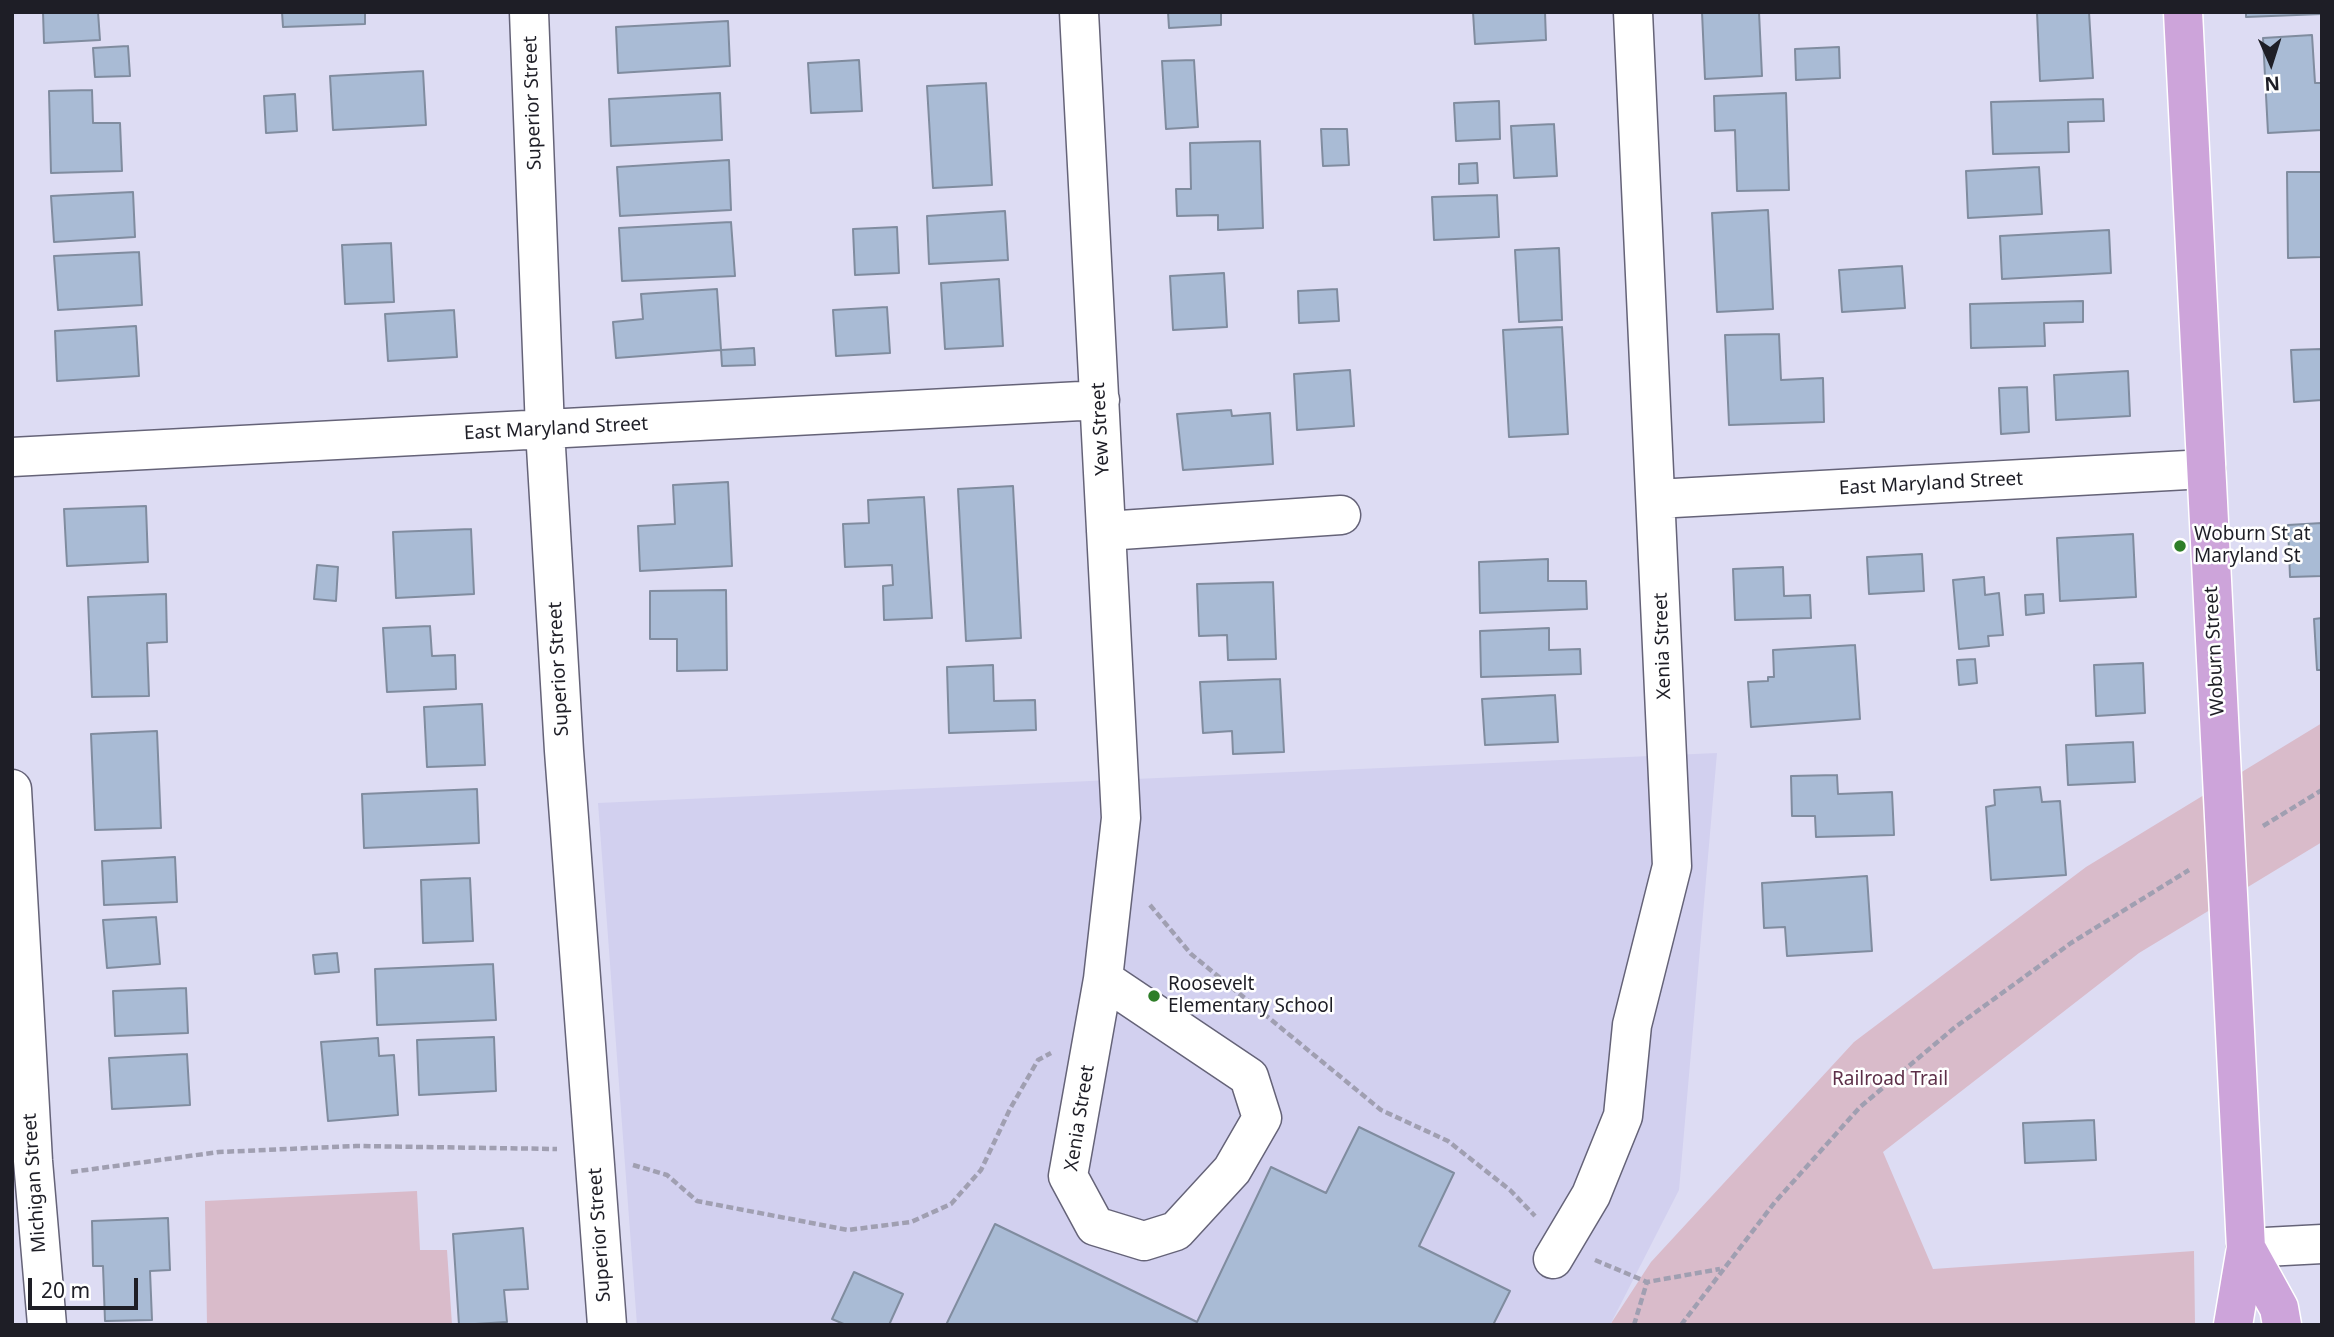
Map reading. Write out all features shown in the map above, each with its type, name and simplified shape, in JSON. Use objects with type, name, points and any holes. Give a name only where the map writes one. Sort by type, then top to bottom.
[{"type":"main road","name":"Woburn Street","points":[[2183,12],[2246,1248],[2233,1325]]},
{"type":"main road","name":"Woburn Street","points":[[2246,1248],[2279,1308],[2282,1325]]},
{"type":"street","name":"Superior Street","points":[[529,12],[545,430],[564,751],[578,1151],[607,1325]]},
{"type":"street","name":"Yew Street","points":[[1079,12],[1121,818],[1118,845]]},
{"type":"street","name":"Xenia Street","points":[[1557,1251],[1591,1195],[1623,1116],[1632,1025],[1672,866],[1633,12]]},
{"type":"street","name":"East Maryland Street","points":[[12,457],[1100,400]]},
{"type":"street","name":"East Maryland Street","points":[[1656,499],[2206,469]]},
{"type":"street","points":[[1106,531],[1341,514]]},
{"type":"street","name":"Michigan Street","points":[[12,789],[26,1167],[47,1325]]},
{"type":"street","name":"Xenia Street","points":[[1103,979],[1249,1077],[1262,1118],[1232,1170],[1176,1231],[1144,1241],[1095,1226],[1068,1176],[1103,979],[1118,845]]},
{"type":"street","points":[[2246,1248],[2322,1244]]},
{"type":"path","points":[[2254,832],[2322,790]]},
{"type":"path","points":[[1681,1325],[1721,1269],[1775,1202],[1860,1107],[1954,1028],[2039,966],[2189,870]]},
{"type":"path","points":[[1145,899],[1201,962],[1381,1110],[1448,1141],[1510,1190],[1557,1251],[1647,1282],[1721,1269]]},
{"type":"path","points":[[26,1167],[219,1152],[356,1146],[578,1151],[667,1175],[696,1200],[848,1230],[911,1222],[951,1204],[981,1170],[1010,1109],[1038,1060],[1094,1029]]},
{"type":"path","points":[[1634,1325],[1647,1282]]},
{"type":"shaded area","name":"Roosevelt Elementary School","points":[[1717,753],[1679,1190],[1610,1325],[637,1325],[598,803]]},
{"type":"green space","name":"Railroad Trail","points":[[2322,723],[2322,842],[2139,953],[1883,1152],[1933,1269],[2194,1251],[2195,1325],[1610,1325],[1651,1262],[1854,1042],[2086,867]]},
{"type":"green space","points":[[417,1191],[420,1250],[447,1250],[452,1325],[207,1325],[205,1201]]},
{"type":"building","points":[[43,12],[98,12],[100,40],[44,43]]},
{"type":"building","points":[[282,12],[365,12],[365,24],[283,27]]},
{"type":"building","points":[[1168,12],[1221,12],[1221,25],[1169,28]]},
{"type":"building","points":[[1473,12],[1545,12],[1546,40],[1475,44]]},
{"type":"building","points":[[1702,12],[1759,12],[1762,76],[1705,79]]},
{"type":"building","points":[[2037,12],[2089,12],[2093,78],[2040,81]]},
{"type":"building","points":[[2246,12],[2322,12],[2322,14],[2246,17]]},
{"type":"building","points":[[728,21],[730,66],[618,73],[616,27]]},
{"type":"building","points":[[2312,35],[2315,83],[2322,83],[2322,130],[2268,133],[2263,38]]},
{"type":"building","points":[[128,46],[130,76],[95,77],[93,48]]},
{"type":"building","points":[[1839,47],[1840,78],[1796,80],[1795,49]]},
{"type":"building","points":[[859,60],[862,111],[811,113],[808,63]]},
{"type":"building","points":[[1194,60],[1198,127],[1166,129],[1162,61]]},
{"type":"building","points":[[423,71],[426,125],[333,130],[330,76]]},
{"type":"building","points":[[986,83],[992,185],[933,188],[927,86]]},
{"type":"building","points":[[92,90],[93,123],[120,123],[122,171],[51,173],[49,91]]},
{"type":"building","points":[[720,93],[722,140],[611,146],[609,99]]},
{"type":"building","points":[[1786,93],[1789,190],[1737,191],[1735,130],[1715,131],[1714,96]]},
{"type":"building","points":[[295,94],[297,131],[266,133],[264,96]]},
{"type":"building","points":[[2103,99],[2104,121],[2068,122],[2069,152],[1993,154],[1991,102]]},
{"type":"building","points":[[1499,101],[1500,139],[1456,141],[1454,103]]},
{"type":"building","points":[[1554,124],[1557,176],[1514,178],[1511,126]]},
{"type":"building","points":[[1321,129],[1347,129],[1349,165],[1323,166]]},
{"type":"building","points":[[1260,141],[1263,228],[1218,230],[1218,215],[1177,216],[1176,189],[1191,189],[1190,143]]},
{"type":"building","points":[[729,160],[731,210],[620,216],[617,167]]},
{"type":"building","points":[[1477,163],[1478,183],[1459,184],[1459,164]]},
{"type":"building","points":[[2039,167],[2042,214],[1968,218],[1966,171]]},
{"type":"building","points":[[2287,172],[2322,172],[2322,257],[2288,258]]},
{"type":"building","points":[[133,192],[135,237],[54,242],[51,196]]},
{"type":"building","points":[[1497,195],[1499,237],[1434,240],[1432,197]]},
{"type":"building","points":[[1768,210],[1773,309],[1717,312],[1712,213]]},
{"type":"building","points":[[1005,211],[1008,260],[929,264],[927,216]]},
{"type":"building","points":[[731,222],[735,276],[622,281],[619,228]]},
{"type":"building","points":[[897,227],[899,273],[855,275],[853,229]]},
{"type":"building","points":[[2109,230],[2111,273],[2002,279],[2000,236]]},
{"type":"building","points":[[391,243],[394,302],[345,304],[342,245]]},
{"type":"building","points":[[1559,248],[1562,320],[1519,322],[1515,250]]},
{"type":"building","points":[[139,252],[142,305],[58,310],[54,256]]},
{"type":"building","points":[[1902,266],[1905,308],[1842,312],[1839,270]]},
{"type":"building","points":[[1224,273],[1227,327],[1173,330],[1170,276]]},
{"type":"building","points":[[999,279],[1003,346],[945,349],[941,283]]},
{"type":"building","points":[[717,289],[721,350],[616,358],[613,322],[643,319],[641,294]]},
{"type":"building","points":[[1337,289],[1339,321],[1299,323],[1298,291]]},
{"type":"building","points":[[2083,301],[2083,322],[2044,323],[2045,346],[1971,348],[1970,304]]},
{"type":"building","points":[[887,307],[890,353],[836,356],[833,310]]},
{"type":"building","points":[[454,310],[457,357],[388,361],[385,314]]},
{"type":"building","points":[[136,326],[139,376],[57,381],[55,331]]},
{"type":"building","points":[[1562,327],[1568,434],[1509,437],[1503,330]]},
{"type":"building","points":[[1779,334],[1781,380],[1823,378],[1824,422],[1729,425],[1725,335]]},
{"type":"building","points":[[754,348],[755,365],[722,366],[721,350]]},
{"type":"building","points":[[2322,349],[2322,400],[2294,402],[2291,350]]},
{"type":"building","points":[[1350,370],[1354,426],[1297,430],[1294,374]]},
{"type":"building","points":[[2128,371],[2130,416],[2056,420],[2054,375]]},
{"type":"building","points":[[2027,387],[2029,432],[2001,434],[1999,388]]},
{"type":"building","points":[[1231,410],[1232,416],[1270,413],[1273,464],[1183,470],[1177,414]]},
{"type":"building","points":[[728,482],[732,566],[640,571],[638,526],[675,524],[673,485]]},
{"type":"building","points":[[1013,486],[1021,638],[966,641],[958,489]]},
{"type":"building","points":[[924,497],[932,618],[884,620],[883,586],[893,585],[892,565],[845,567],[843,524],[869,523],[868,500]]},
{"type":"building","points":[[146,506],[148,562],[67,566],[64,509]]},
{"type":"building","points":[[2322,523],[2322,576],[2290,577],[2288,525]]},
{"type":"building","points":[[471,529],[474,594],[396,598],[393,532]]},
{"type":"building","points":[[2133,534],[2136,597],[2060,601],[2057,538]]},
{"type":"building","points":[[1922,554],[1924,591],[1869,594],[1867,557]]},
{"type":"building","points":[[1548,559],[1548,581],[1586,581],[1587,609],[1480,613],[1479,562]]},
{"type":"building","points":[[317,565],[338,567],[336,601],[314,599]]},
{"type":"building","points":[[1783,567],[1784,596],[1810,595],[1811,618],[1735,620],[1733,569]]},
{"type":"building","points":[[1984,577],[1985,595],[1999,593],[2003,635],[1988,636],[1989,646],[1959,649],[1953,580]]},
{"type":"building","points":[[1273,582],[1276,659],[1228,660],[1227,635],[1199,636],[1197,584]]},
{"type":"building","points":[[726,590],[727,670],[677,671],[677,639],[650,639],[650,591]]},
{"type":"building","points":[[166,594],[167,642],[147,643],[149,696],[92,697],[88,597]]},
{"type":"building","points":[[2043,594],[2044,613],[2026,615],[2025,595]]},
{"type":"building","points":[[2322,618],[2322,670],[2317,670],[2314,619]]},
{"type":"building","points":[[430,626],[432,656],[455,655],[456,689],[387,692],[383,628]]},
{"type":"building","points":[[1549,628],[1549,650],[1580,649],[1581,674],[1481,677],[1480,631]]},
{"type":"building","points":[[1855,645],[1860,719],[1751,727],[1748,682],[1768,681],[1768,677],[1774,677],[1773,650]]},
{"type":"building","points":[[1975,659],[1977,683],[1959,685],[1957,660]]},
{"type":"building","points":[[2143,663],[2145,713],[2096,716],[2094,665]]},
{"type":"building","points":[[993,665],[994,701],[1035,700],[1036,730],[949,733],[947,667]]},
{"type":"building","points":[[1280,679],[1284,752],[1233,754],[1232,731],[1203,733],[1200,682]]},
{"type":"building","points":[[1555,695],[1558,742],[1485,745],[1482,699]]},
{"type":"building","points":[[482,704],[485,765],[427,767],[424,707]]},
{"type":"building","points":[[157,731],[161,828],[95,830],[91,734]]},
{"type":"building","points":[[2133,742],[2135,782],[2068,785],[2066,745]]},
{"type":"building","points":[[1837,775],[1838,794],[1892,792],[1894,835],[1816,837],[1815,816],[1792,816],[1791,776]]},
{"type":"building","points":[[2040,787],[2042,802],[2060,801],[2066,875],[1991,880],[1986,807],[1995,805],[1994,790]]},
{"type":"building","points":[[477,789],[479,843],[364,848],[362,794]]},
{"type":"building","points":[[175,857],[177,902],[104,905],[102,861]]},
{"type":"building","points":[[1867,876],[1872,951],[1787,956],[1785,927],[1764,928],[1762,883]]},
{"type":"building","points":[[470,878],[473,941],[423,943],[421,880]]},
{"type":"building","points":[[156,917],[160,964],[107,968],[103,920]]},
{"type":"building","points":[[337,953],[339,972],[315,974],[313,955]]},
{"type":"building","points":[[493,964],[496,1020],[377,1025],[375,969]]},
{"type":"building","points":[[186,988],[188,1033],[115,1036],[113,991]]},
{"type":"building","points":[[494,1037],[496,1091],[419,1095],[417,1040]]},
{"type":"building","points":[[378,1038],[379,1056],[394,1055],[398,1115],[328,1121],[321,1042]]},
{"type":"building","points":[[187,1054],[190,1105],[112,1109],[109,1058]]},
{"type":"building","points":[[2094,1120],[2096,1160],[2025,1163],[2023,1123]]},
{"type":"building","points":[[1359,1127],[1454,1173],[1419,1246],[1510,1291],[1493,1325],[946,1325],[995,1224],[1197,1322],[1271,1167],[1326,1193]]},
{"type":"building","points":[[168,1218],[170,1270],[150,1271],[152,1320],[105,1321],[103,1266],[93,1266],[92,1221]]},
{"type":"building","points":[[523,1228],[528,1289],[504,1290],[507,1322],[459,1325],[453,1234]]},
{"type":"building","points":[[854,1272],[903,1294],[889,1325],[846,1325],[832,1319]]},
{"type":"place","name":"Woburn St at Maryland St","points":[[2180,546]]},
{"type":"place","name":"Roosevelt Elementary School","points":[[1154,996]]}]
